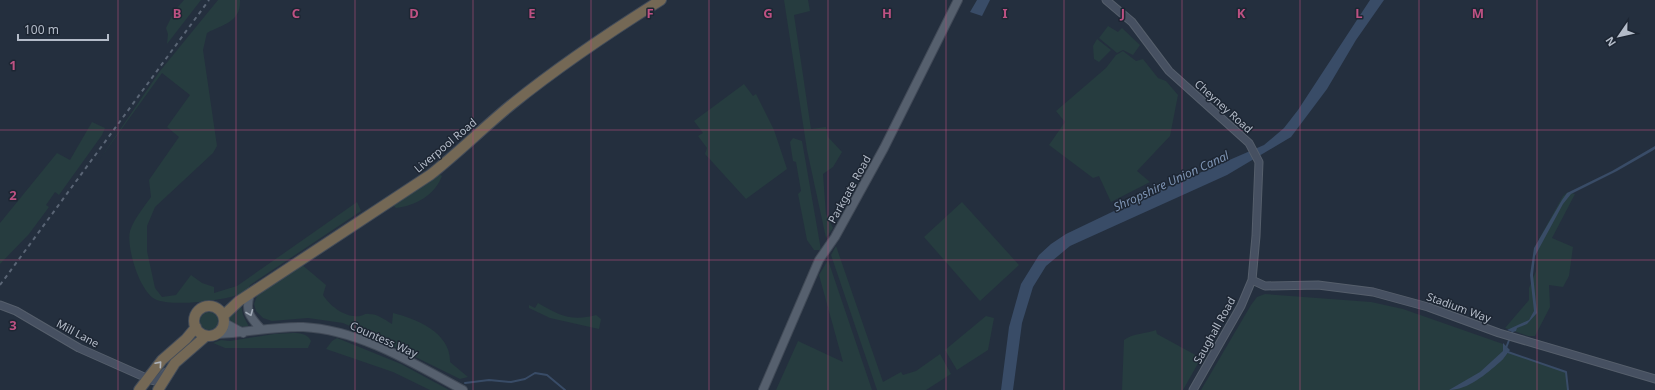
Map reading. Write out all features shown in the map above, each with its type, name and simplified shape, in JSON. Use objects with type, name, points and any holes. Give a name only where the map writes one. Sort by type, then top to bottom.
[{"type":"highway","name":"Liverpool Road","points":[[224,319],[239,301],[430,175],[454,157],[477,134],[512,105],[601,39],[661,0]]},
{"type":"highway","name":"Liverpool Road","points":[[216,307],[239,301]]},
{"type":"highway","points":[[158,390],[175,363],[206,336],[218,334],[224,319],[216,307],[206,306],[199,309],[194,318],[196,327],[206,336]]},
{"type":"highway","points":[[139,390],[162,360],[186,339],[196,327]]},
{"type":"main road","name":"Parkgate Road","points":[[763,390],[819,260],[835,237],[884,148],[958,0]]},
{"type":"main road","points":[[250,294],[247,305],[248,311],[260,329]]},
{"type":"main road","points":[[224,319],[244,333]]},
{"type":"main road","name":"Countess Way","points":[[218,334],[244,333],[260,329],[301,327],[349,334],[416,365],[463,390]]},
{"type":"street","name":"Cheyney Road","points":[[1106,0],[1132,22],[1169,71],[1251,145],[1259,162],[1256,236],[1252,280]]},
{"type":"street","name":"Stadium Way","points":[[1252,280],[1264,286],[1318,286],[1373,292],[1428,307],[1499,333],[1655,379]]},
{"type":"street","name":"Saughall Road","points":[[1193,390],[1242,306],[1252,280]]},
{"type":"street","name":"Mill Lane","points":[[0,305],[16,311],[79,348],[148,378]]},
{"type":"street","points":[[148,378],[156,381],[175,363]]},
{"type":"green space","points":[[184,0],[201,0],[167,44],[168,34],[166,28],[175,10]]},
{"type":"green space","points":[[218,0],[240,0],[240,7],[234,18],[207,33],[203,50],[217,146],[213,153],[155,207],[147,226],[147,251],[155,288],[162,297],[176,295],[191,275],[202,283],[214,287],[214,293],[237,286],[357,202],[361,211],[250,285],[247,292],[228,298],[202,302],[166,302],[157,300],[145,289],[132,258],[129,238],[132,227],[151,197],[149,180],[179,137],[167,127],[190,95],[162,73],[100,159],[160,71]]},
{"type":"green space","points":[[784,0],[808,0],[810,11],[794,15],[811,129],[826,127],[828,137],[842,152],[833,167],[823,174],[826,214],[833,228],[826,238],[807,150]]},
{"type":"green space","points":[[1108,26],[1118,32],[1122,28],[1140,45],[1133,55],[1123,50],[1117,53],[1099,38]]},
{"type":"green space","points":[[1097,39],[1111,50],[1099,62],[1094,59],[1093,46]]},
{"type":"green space","points":[[1123,51],[1136,61],[1143,59],[1158,78],[1166,81],[1178,95],[1170,136],[1137,171],[1150,182],[1111,202],[1099,176],[1093,178],[1049,145],[1065,122],[1056,111],[1106,68],[1116,55]]},
{"type":"green space","points":[[744,84],[753,96],[756,94],[774,130],[787,169],[746,199],[705,154],[707,148],[698,136],[703,133],[694,121]]},
{"type":"green space","points":[[92,122],[105,128],[102,135],[59,195],[55,192],[46,205],[49,207],[29,234],[0,264],[0,223],[57,153],[70,160]]},
{"type":"green space","points":[[793,138],[802,141],[821,250],[814,250],[807,240],[798,194],[801,191],[796,162],[793,161],[790,142]]},
{"type":"green space","points":[[439,174],[442,176],[439,183],[435,189],[424,198],[403,207],[396,208],[393,205]]},
{"type":"green space","points":[[1568,192],[1575,194],[1552,238],[1573,247],[1569,276],[1563,287],[1549,285],[1550,307],[1535,336],[1528,336],[1505,328],[1529,300],[1529,288],[1536,271],[1539,239],[1563,196]]},
{"type":"green space","points":[[962,202],[1019,265],[980,301],[924,237]]},
{"type":"green space","points":[[836,246],[883,382],[901,372],[903,375],[916,371],[940,354],[951,374],[926,390],[877,390],[831,255]]},
{"type":"green space","points":[[828,260],[872,390],[776,390],[798,341],[843,362],[819,275]]},
{"type":"green space","points":[[301,264],[326,285],[323,295],[334,307],[344,313],[354,316],[361,316],[365,314],[375,315],[392,324],[393,313],[422,323],[431,329],[439,335],[445,343],[449,352],[450,362],[468,377],[460,379],[343,323],[308,318],[272,321],[263,318],[256,311],[254,304],[257,296]]},
{"type":"green space","points":[[1265,294],[1371,302],[1403,309],[1503,344],[1505,351],[1566,372],[1568,390],[1201,390],[1251,305],[1257,297]]},
{"type":"green space","points":[[538,303],[552,311],[566,316],[579,318],[596,315],[601,319],[599,329],[550,318],[529,308],[529,305],[535,308]]},
{"type":"green space","points":[[241,305],[243,315],[249,327],[237,326],[228,318],[229,315]]},
{"type":"green space","points":[[205,312],[213,312],[218,317],[216,328],[213,330],[205,330],[200,325],[200,317]]},
{"type":"green space","points":[[986,316],[994,318],[988,350],[957,370],[945,350]]},
{"type":"green space","points":[[1156,330],[1157,334],[1201,358],[1183,390],[1122,390],[1124,340],[1131,336]]},
{"type":"green space","points":[[274,334],[300,334],[305,335],[311,341],[308,348],[225,348],[213,343],[221,340],[230,341]]},
{"type":"green space","points":[[337,338],[401,364],[449,390],[430,390],[393,372],[326,349],[332,341]]},
{"type":"water","points":[[977,0],[990,0],[982,16],[970,12]]},
{"type":"water","points":[[1370,0],[1384,0],[1356,40],[1327,89],[1291,137],[1227,175],[1070,246],[1046,266],[1033,287],[1022,323],[1013,390],[1001,390],[1009,327],[1021,284],[1039,255],[1051,244],[1066,234],[1137,200],[1264,145],[1284,128],[1298,110]]},
{"type":"water","points":[[1655,146],[1655,149],[1652,151],[1617,171],[1571,194],[1563,204],[1535,256],[1533,275],[1537,313],[1527,324],[1517,328],[1516,331],[1513,332],[1507,330],[1529,320],[1534,311],[1530,275],[1534,248],[1567,193],[1612,171]]},
{"type":"water","points":[[1503,343],[1510,350],[1501,361],[1483,376],[1470,384],[1449,390],[1480,372],[1503,351]]},
{"type":"waterway","points":[[1506,348],[1513,330]]},
{"type":"waterway","points":[[1505,351],[1566,372],[1568,390]]},
{"type":"waterway","points":[[465,383],[489,380],[511,382],[525,379],[535,373],[547,375],[565,390]]},
{"type":"railway","points":[[0,285],[209,0]]},
{"type":"water label","name":"Shropshire Union Canal","points":[[1171,181]]}]
